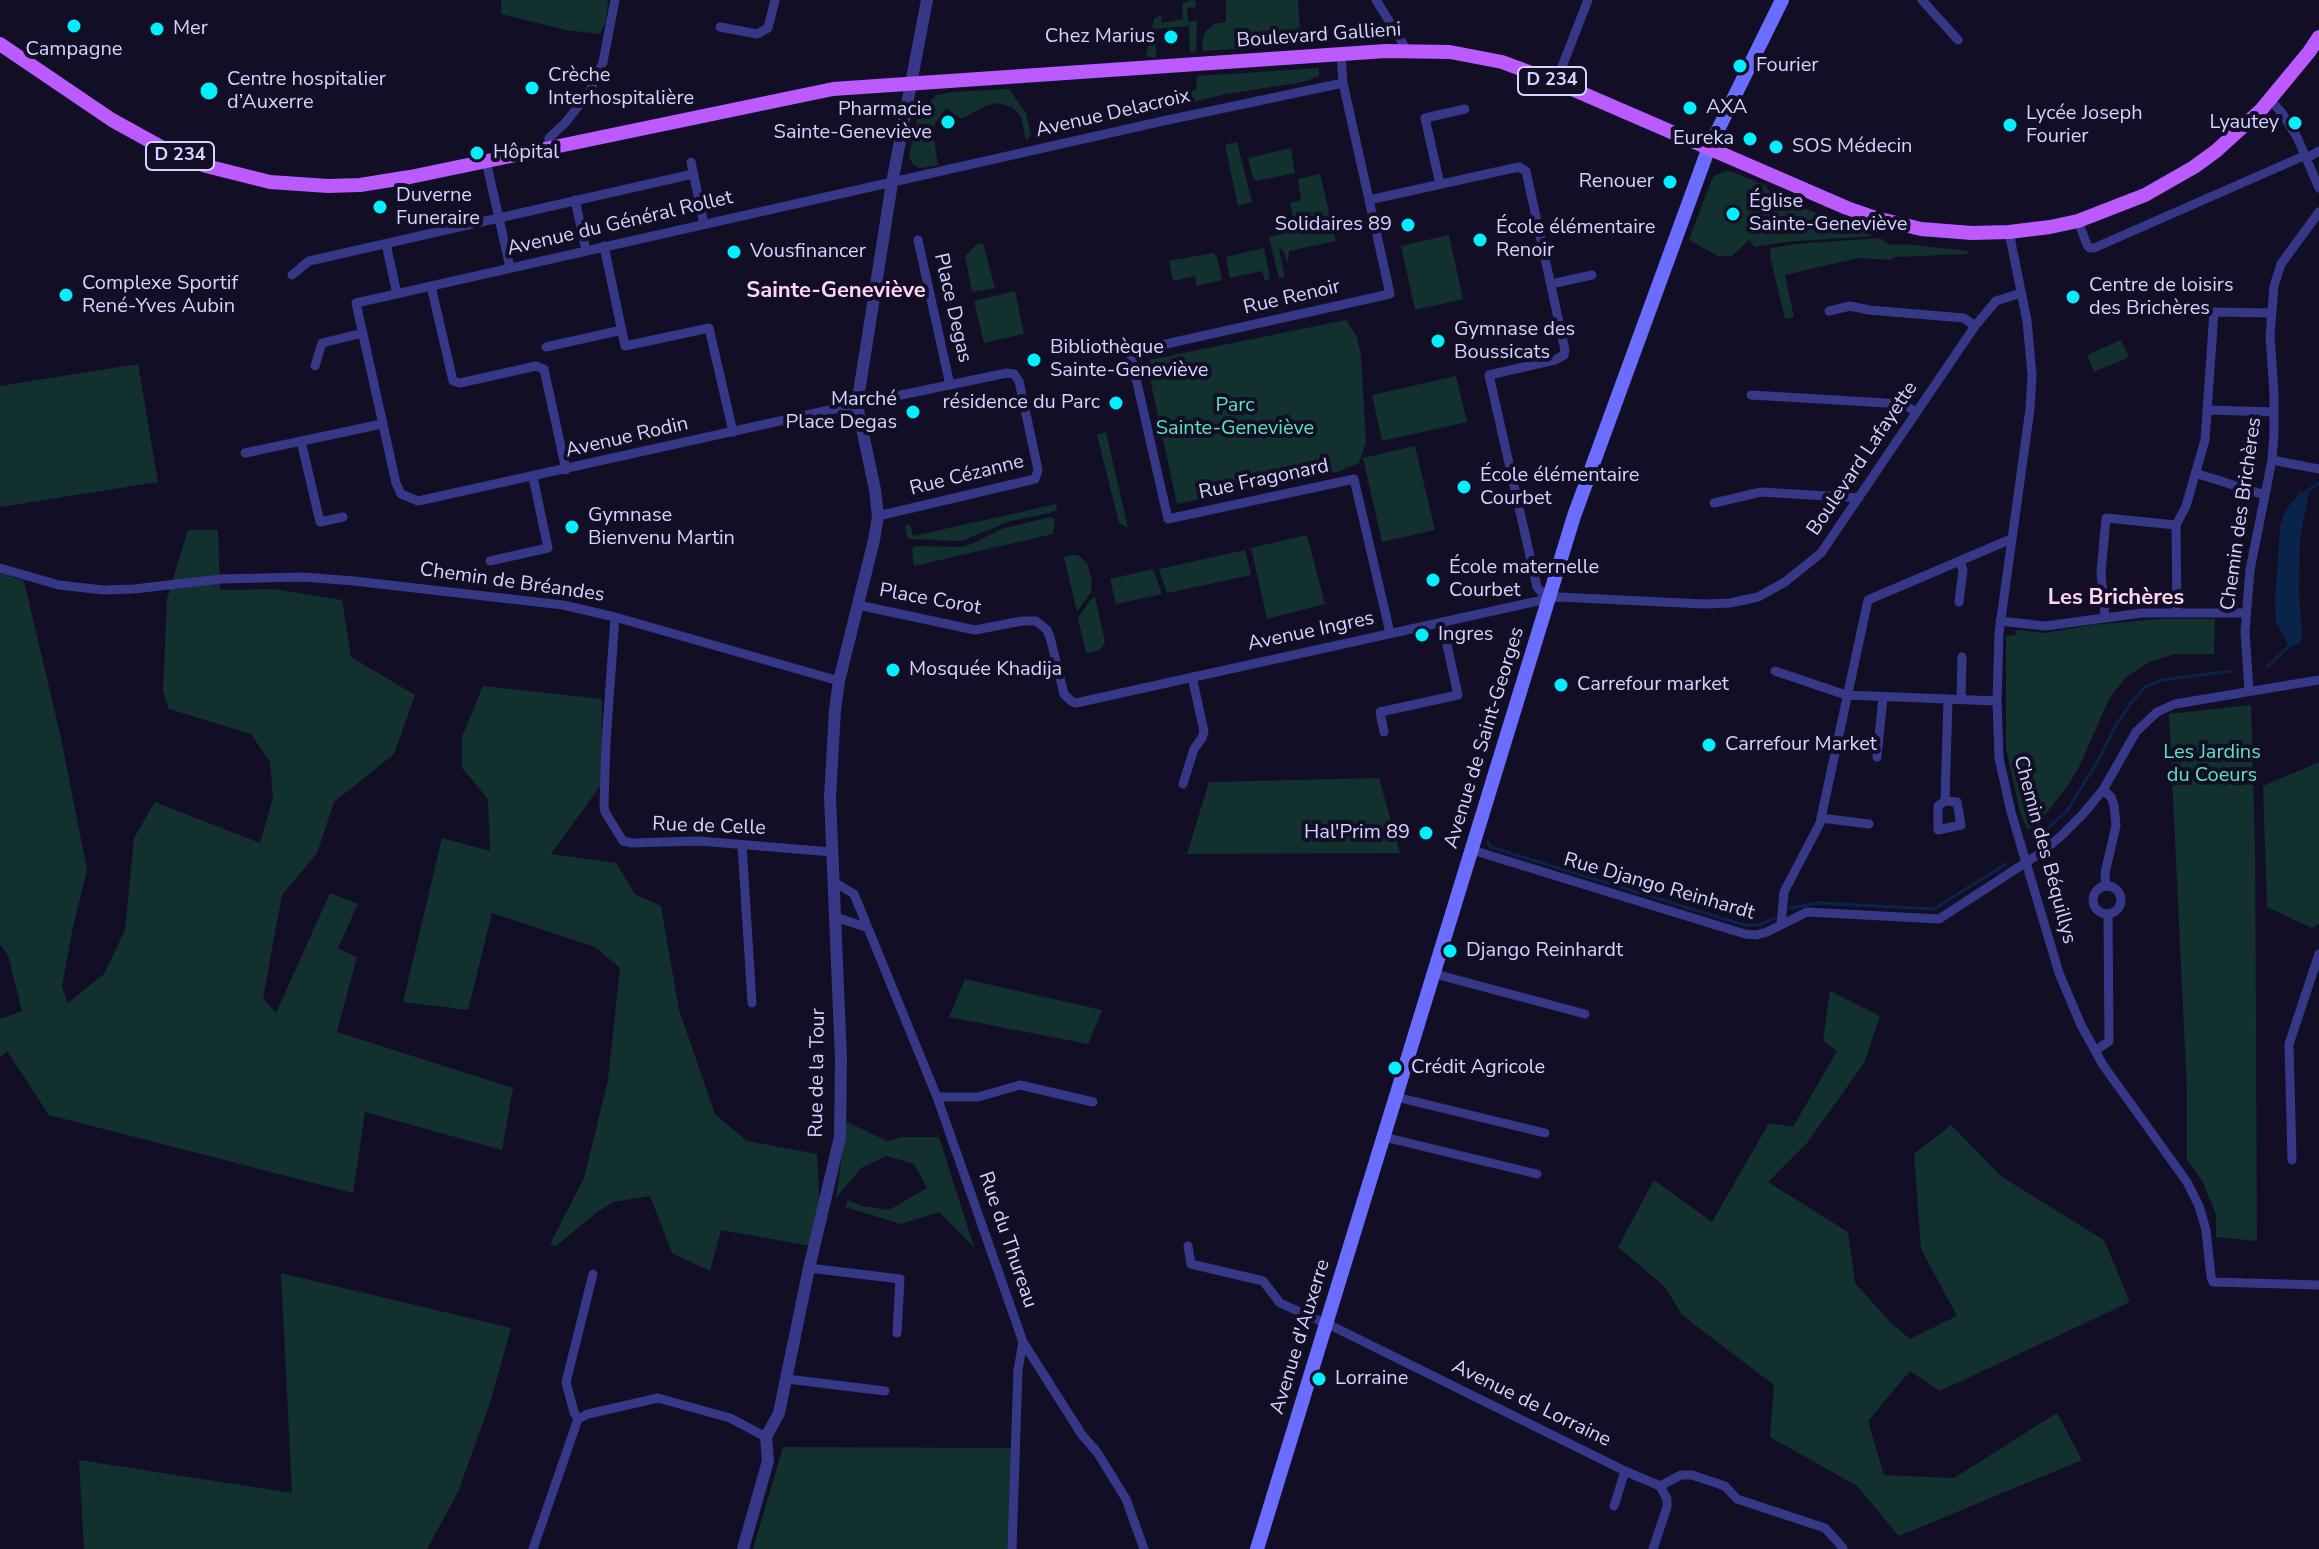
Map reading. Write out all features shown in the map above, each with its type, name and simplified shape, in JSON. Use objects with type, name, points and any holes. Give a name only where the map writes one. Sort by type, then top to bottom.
[{"type":"main road","name":"Avenue de Saint-Georges","points":[[1384,1137],[1547,599],[1589,474],[1708,150],[1782,0]]},
{"type":"main road","name":"D 234","points":[[1708,150],[1847,208],[1910,226],[1946,232],[2009,232],[2050,227],[2078,221],[2145,195],[2194,167],[2216,151],[2314,56],[2319,37]]},
{"type":"main road","name":"D 234","points":[[0,44],[112,120],[170,152],[206,166],[270,182],[301,185],[344,186],[387,181],[804,94],[913,83]]},
{"type":"main road","name":"Boulevard Gallieni","points":[[913,83],[1407,50],[1450,52],[1511,65],[1556,82],[1708,150]]},
{"type":"main road","name":"Avenue d'Auxerre","points":[[1257,1549],[1384,1137]]},
{"type":"street","points":[[549,147],[549,138],[589,93],[603,62],[615,0]]},
{"type":"street","points":[[720,27],[757,34],[768,28],[775,0]]},
{"type":"street","points":[[857,405],[892,183],[927,0]]},
{"type":"street","points":[[1376,0],[1407,50]]},
{"type":"street","points":[[1556,82],[1588,0]]},
{"type":"street","points":[[1922,0],[1958,40]]},
{"type":"street","name":"Rue Renoir","points":[[1168,519],[1130,352],[1390,294],[1343,83],[1341,54]]},
{"type":"street","name":"Avenue Delacroix","points":[[892,183],[1343,83]]},
{"type":"street","points":[[2270,100],[2290,125],[2319,188]]},
{"type":"street","points":[[1440,184],[1425,118],[1465,109]]},
{"type":"street","points":[[2078,221],[2087,245],[2094,248],[2319,151]]},
{"type":"street","points":[[486,161],[510,267]]},
{"type":"street","points":[[691,162],[704,224]]},
{"type":"street","points":[[1369,200],[1519,167],[1528,176],[1565,345],[1564,355],[1555,360],[1489,375],[1537,587],[1547,599]]},
{"type":"street","points":[[292,275],[309,261],[693,174]]},
{"type":"street","name":"Avenue du Général Rollet","points":[[363,333],[356,303],[892,183]]},
{"type":"street","points":[[575,200],[586,250]]},
{"type":"street","name":"Chemin des Brichères","points":[[2249,691],[2246,613],[2254,543],[2272,460],[2271,313],[2274,286],[2281,264],[2319,212]]},
{"type":"street","points":[[2009,232],[2021,293]]},
{"type":"street","name":"Place Degas","points":[[857,405],[950,385],[918,240]]},
{"type":"street","points":[[386,244],[397,294]]},
{"type":"street","points":[[604,246],[625,346],[709,328],[733,432]]},
{"type":"street","points":[[1551,284],[1592,275]]},
{"type":"street","points":[[431,286],[453,381],[460,383],[536,366],[544,369],[566,470]]},
{"type":"street","name":"Boulevard Lafayette","points":[[1547,599],[1730,603],[1758,597],[1785,582],[1821,553],[1975,326],[1996,301],[2021,293]]},
{"type":"street","name":"Chemin des Béquillys","points":[[2021,293],[2031,347],[2032,375],[2030,409],[2000,621],[1997,701],[1999,758],[2011,812],[2059,973],[2095,1051],[2187,1182],[2199,1206],[2206,1230],[2213,1282],[2319,1285]]},
{"type":"street","points":[[1829,311],[1850,306],[1964,318],[1975,326]]},
{"type":"street","points":[[2177,612],[2176,525],[2186,506],[2205,440],[2214,312],[2271,313]]},
{"type":"street","points":[[546,347],[622,330]]},
{"type":"street","points":[[245,453],[382,424],[363,333],[322,343],[315,366]]},
{"type":"street","name":"Rue Cézanne","points":[[878,516],[1037,477],[1019,381],[1014,374],[950,385]]},
{"type":"street","points":[[1751,395],[1903,404],[1916,412]]},
{"type":"street","name":"Avenue Rodin","points":[[382,424],[401,494],[412,500],[424,501],[857,405]]},
{"type":"street","name":"Rue de la Tour","points":[[743,1549],[768,1461],[766,1437],[779,1413],[840,1137],[841,1059],[830,781],[839,681],[872,552],[878,516],[857,405]]},
{"type":"street","points":[[2207,410],[2274,412]]},
{"type":"street","points":[[301,441],[320,522],[343,517]]},
{"type":"street","points":[[2272,460],[2319,469]]},
{"type":"street","points":[[2195,473],[2265,495]]},
{"type":"street","points":[[490,561],[548,548],[533,477]]},
{"type":"street","name":"Rue Fragonard","points":[[1168,519],[1354,479],[1390,633]]},
{"type":"street","points":[[1714,503],[1761,492],[1859,498]]},
{"type":"street","points":[[2105,617],[2101,573],[2106,518],[2176,525]]},
{"type":"street","points":[[1781,925],[1784,892],[1821,818],[1868,600],[2011,539]]},
{"type":"street","points":[[1959,602],[1963,570],[1960,561]]},
{"type":"street","name":"Chemin de Bréandes","points":[[0,568],[59,585],[103,590],[223,579],[303,577],[563,605],[839,681]]},
{"type":"street","name":"Avenue Ingres","points":[[1082,702],[1547,599]]},
{"type":"street","name":"Place Corot","points":[[858,605],[975,630],[1036,621],[1050,637],[1064,694],[1071,701],[1082,702]]},
{"type":"street","points":[[2000,621],[2045,626],[2142,613],[2246,613]]},
{"type":"street","name":"Rue de Celle","points":[[615,617],[606,742],[605,812],[623,841],[699,841],[832,852]]},
{"type":"street","points":[[1384,732],[1380,712],[1458,695],[1442,622]]},
{"type":"street","points":[[1961,699],[1962,657]]},
{"type":"street","points":[[1775,671],[1846,695],[1997,701]]},
{"type":"street","points":[[1183,784],[1194,749],[1204,731],[1192,677]]},
{"type":"street","name":"Rue Django Reinhardt","points":[[1472,850],[1745,934],[1756,935],[1807,912],[1939,919],[2061,836],[2103,790],[2136,732],[2157,712],[2175,704],[2319,680]]},
{"type":"street","points":[[1877,757],[1883,697]]},
{"type":"street","points":[[1945,801],[1948,699]]},
{"type":"street","points":[[2103,790],[2114,805],[2116,826],[2105,873],[2106,886]]},
{"type":"street","points":[[1821,818],[1869,824]]},
{"type":"street","points":[[742,845],[752,1003]]},
{"type":"street","name":"Rue du Thureau","points":[[834,882],[854,894],[937,1097],[1023,1342],[1126,1499],[1144,1549]]},
{"type":"street","points":[[2106,886],[2115,889],[2120,897],[2116,910],[2108,914],[2096,909],[2093,901],[2098,890],[2106,886]]},
{"type":"street","points":[[2095,1051],[2109,1041],[2108,914]]},
{"type":"street","points":[[835,917],[866,927]]},
{"type":"street","points":[[2292,1160],[2289,1044],[2319,954]]},
{"type":"street","points":[[1435,974],[1585,1014]]},
{"type":"street","points":[[937,1097],[978,1097],[1020,1085],[1093,1102]]},
{"type":"street","points":[[1396,1097],[1545,1133]]},
{"type":"street","points":[[1384,1137],[1537,1174]]},
{"type":"street","name":"Avenue de Lorraine","points":[[1188,1246],[1191,1264],[1263,1281],[1280,1303],[1660,1486]]},
{"type":"street","points":[[809,1268],[900,1279],[897,1333]]},
{"type":"street","points":[[578,1419],[566,1382],[593,1274]]},
{"type":"street","points":[[1012,1549],[1018,1370],[1023,1342]]},
{"type":"street","points":[[787,1379],[885,1391]]},
{"type":"street","points":[[533,1549],[578,1419],[588,1414],[658,1398],[730,1418],[766,1437]]},
{"type":"street","points":[[1614,1506],[1625,1471]]},
{"type":"street","points":[[1653,1549],[1667,1507],[1667,1499],[1660,1486],[1670,1478],[1681,1475],[1692,1475],[1725,1486],[1737,1499],[1825,1528],[1843,1548]]},
{"type":"green space","points":[[501,0],[608,0],[606,22],[599,34],[566,30],[501,14]]},
{"type":"green space","points":[[1195,0],[1196,7],[1187,8],[1188,21],[1197,21],[1196,51],[1190,53],[1189,26],[1155,29],[1156,58],[1146,56],[1154,19],[1161,15],[1162,23],[1183,19],[1182,3]]},
{"type":"green space","points":[[1226,0],[1298,0],[1301,45],[1203,51],[1202,41],[1206,31],[1214,24],[1226,22]]},
{"type":"green space","points":[[1319,68],[1319,76],[1303,82],[1192,102],[1191,91],[1196,90],[1197,76]]},
{"type":"green space","points":[[1009,89],[1026,113],[1031,135],[1026,141],[1021,117],[1012,107],[997,103],[962,119],[946,108],[933,133],[938,165],[920,168],[913,165],[909,156],[917,120],[937,95]]},
{"type":"green space","points":[[1237,142],[1252,202],[1238,206],[1225,145]]},
{"type":"green space","points":[[1291,148],[1295,173],[1256,181],[1253,178],[1248,158]]},
{"type":"green space","points":[[1728,170],[1765,185],[1772,195],[1873,236],[1755,247],[1749,240],[1732,256],[1718,256],[1689,240],[1712,179]]},
{"type":"green space","points":[[1320,174],[1336,241],[1289,251],[1288,263],[1282,249],[1279,249],[1285,277],[1279,278],[1269,237],[1296,230],[1290,203],[1301,200],[1298,179]]},
{"type":"green space","points":[[1449,235],[1463,299],[1415,310],[1401,246]]},
{"type":"green space","points":[[1880,238],[1893,245],[1968,251],[1967,254],[1894,257],[1891,260],[1858,258],[1785,275],[1794,317],[1785,319],[1770,256],[1771,248]]},
{"type":"green space","points":[[983,243],[995,288],[972,292],[965,256],[977,244]]},
{"type":"green space","points":[[1264,248],[1270,279],[1265,281],[1262,271],[1230,278],[1226,257]]},
{"type":"green space","points":[[1213,253],[1217,257],[1222,280],[1197,286],[1195,276],[1173,281],[1169,261]]},
{"type":"green space","points":[[1015,291],[1024,334],[984,343],[974,301]]},
{"type":"green space","name":"Parc Sainte-Geneviève","points":[[1346,320],[1357,337],[1361,356],[1366,442],[1359,463],[1337,472],[1177,504],[1148,370],[1149,360]]},
{"type":"green space","points":[[2121,340],[2129,357],[2094,372],[2087,355]]},
{"type":"green space","points":[[138,364],[158,482],[0,507],[0,386]]},
{"type":"green space","points":[[1456,376],[1467,422],[1382,441],[1372,395]]},
{"type":"green space","points":[[1106,432],[1128,528],[1119,523],[1097,435]]},
{"type":"green space","points":[[1415,446],[1435,530],[1382,542],[1363,458]]},
{"type":"green space","points":[[1057,504],[1056,510],[1050,513],[1010,521],[961,541],[907,537],[905,526],[910,524],[913,536]]},
{"type":"green space","points":[[1051,517],[1055,519],[1053,534],[914,566],[912,549],[915,546],[961,547],[1001,529]]},
{"type":"green space","points":[[188,530],[218,530],[220,590],[274,589],[342,600],[351,657],[415,695],[394,754],[334,802],[317,853],[282,895],[263,998],[276,1013],[330,893],[358,904],[338,948],[357,957],[337,1032],[513,1088],[502,1150],[365,1112],[353,1193],[49,1115],[7,1051],[0,1057],[0,1019],[22,1011],[8,955],[0,945],[0,573],[24,581],[61,738],[87,870],[62,987],[68,1003],[104,974],[125,930],[134,838],[155,802],[260,843],[273,798],[270,762],[251,734],[169,709],[163,691],[167,599]]},
{"type":"green space","points":[[1307,535],[1325,604],[1267,619],[1251,548]]},
{"type":"green space","points":[[1245,550],[1251,575],[1167,593],[1159,569]]},
{"type":"green space","points":[[1078,555],[1087,563],[1092,581],[1091,592],[1077,612],[1064,557]]},
{"type":"green space","points":[[1153,569],[1162,594],[1116,604],[1110,579]]},
{"type":"green space","points":[[1095,597],[1105,642],[1100,650],[1086,653],[1078,618]]},
{"type":"green space","points":[[2159,619],[2215,619],[2214,654],[2175,654],[2149,662],[2125,678],[2109,699],[2069,784],[2036,826],[2027,829],[2020,812],[2006,748],[2006,636],[2015,635],[2017,630],[2045,633]]},
{"type":"green space","points":[[483,686],[602,699],[601,785],[551,854],[616,863],[635,894],[661,906],[679,1010],[715,1114],[747,1141],[817,1154],[820,1212],[811,1246],[721,1230],[710,1271],[672,1253],[650,1196],[613,1202],[556,1246],[550,1244],[584,1178],[608,1080],[620,968],[595,947],[492,913],[468,1010],[403,1002],[442,838],[490,851],[488,799],[462,768],[462,737]]},
{"type":"green space","name":"Les Jardins du Coeurs","points":[[2251,705],[2255,844],[2257,1241],[2216,1237],[2216,1215],[2203,1182],[2187,1160],[2187,1091],[2169,714]]},
{"type":"green space","points":[[2319,762],[2319,924],[2312,928],[2267,907],[2263,786]]},
{"type":"green space","points":[[1379,778],[1400,853],[1187,854],[1209,782]]},
{"type":"green space","points":[[965,979],[1102,1010],[1088,1044],[949,1017]]},
{"type":"green space","points":[[1830,991],[1880,1016],[1864,1063],[1807,1143],[1768,1182],[1848,1232],[1855,1283],[1891,1323],[1910,1339],[1957,1316],[1921,1249],[1914,1154],[1951,1125],[2002,1177],[2104,1240],[2130,1302],[1940,1391],[1910,1371],[1868,1421],[1884,1475],[1954,1478],[2057,1413],[2082,1460],[1899,1536],[1857,1486],[1770,1437],[1774,1385],[1682,1315],[1665,1287],[1618,1247],[1654,1180],[1712,1222],[1769,1123],[1793,1127],[1837,1051],[1823,1041]]},
{"type":"green space","points":[[847,1122],[887,1141],[901,1137],[939,1137],[974,1247],[939,1212],[901,1224],[845,1207],[848,1200],[862,1206],[889,1210],[927,1188],[914,1164],[887,1156],[861,1168],[836,1198]]},
{"type":"green space","points":[[281,1273],[511,1328],[490,1403],[458,1492],[427,1549],[84,1549],[79,1460],[292,1493]]},
{"type":"green space","points":[[783,1447],[1020,1448],[1016,1549],[753,1549]]},
{"type":"water","points":[[2300,492],[2309,493],[2300,538],[2302,635],[2300,644],[2289,646],[2276,622],[2280,527],[2285,511]]},
{"type":"waterway","points":[[2304,493],[2319,483]]},
{"type":"waterway","points":[[2268,666],[2289,643]]},
{"type":"waterway","points":[[2036,839],[2067,811],[2115,727],[2145,687],[2162,680],[2232,671]]},
{"type":"waterway","points":[[1488,842],[1490,847],[1744,925],[1759,925],[1775,918]]},
{"type":"waterway","points":[[1791,908],[1818,903],[1934,909],[2006,864]]},
{"type":"place","name":"Campagne","points":[[74,26]]},
{"type":"place","name":"Mer","points":[[157,29]]},
{"type":"place","name":"Chez Marius","points":[[1171,37]]},
{"type":"place","name":"Fourier","points":[[1740,66]]},
{"type":"place","name":"Crèche Interhospitalière","points":[[532,88]]},
{"type":"place","name":"Centre hospitalier d’Auxerre","points":[[209,91]]},
{"type":"place","name":"AXA","points":[[1690,108]]},
{"type":"place","name":"Pharmacie Sainte-Geneviève","points":[[948,122]]},
{"type":"place","name":"Lyautey","points":[[2295,123]]},
{"type":"place","name":"Lycée Joseph Fourier","points":[[2010,125]]},
{"type":"place","name":"Eureka","points":[[1750,139]]},
{"type":"place","name":"SOS Médecin","points":[[1776,147]]},
{"type":"place","name":"Hôpital","points":[[477,153]]},
{"type":"place","name":"Renouer","points":[[1670,182]]},
{"type":"place","name":"Duverne Funeraire","points":[[380,207]]},
{"type":"place","name":"Église Sainte-Geneviève","points":[[1733,214]]},
{"type":"place","name":"Solidaires 89","points":[[1408,225]]},
{"type":"place","name":"École élémentaire Renoir","points":[[1480,240]]},
{"type":"place","name":"Vousfinancer","points":[[734,252]]},
{"type":"place","name":"Complexe Sportif René-Yves Aubin","points":[[66,295]]},
{"type":"place","name":"Centre de loisirs des Brichères","points":[[2073,297]]},
{"type":"place","name":"Gymnase des Boussicats","points":[[1438,341]]},
{"type":"place","name":"Bibliothèque Sainte-Geneviève","points":[[1034,360]]},
{"type":"place","name":"résidence du Parc","points":[[1116,403]]},
{"type":"place","name":"Marché Place Degas","points":[[913,412]]},
{"type":"place","name":"École élémentaire Courbet","points":[[1464,487]]},
{"type":"place","name":"Gymnase Bienvenu Martin","points":[[572,527]]},
{"type":"place","name":"École maternelle Courbet","points":[[1433,580]]},
{"type":"place","name":"Ingres","points":[[1422,635]]},
{"type":"place","name":"Mosquée Khadija","points":[[893,670]]},
{"type":"place","name":"Carrefour market","points":[[1561,685]]},
{"type":"place","name":"Carrefour Market","points":[[1709,745]]},
{"type":"place","name":"Hal'Prim 89","points":[[1426,833]]},
{"type":"place","name":"Django Reinhardt","points":[[1450,951]]},
{"type":"place","name":"Crédit Agricole","points":[[1395,1068]]},
{"type":"place","name":"Lorraine","points":[[1319,1379]]},
{"type":"district","name":"Sainte-Geneviève","points":[[836,292]]},
{"type":"district","name":"Les Brichères","points":[[2116,599]]}]
